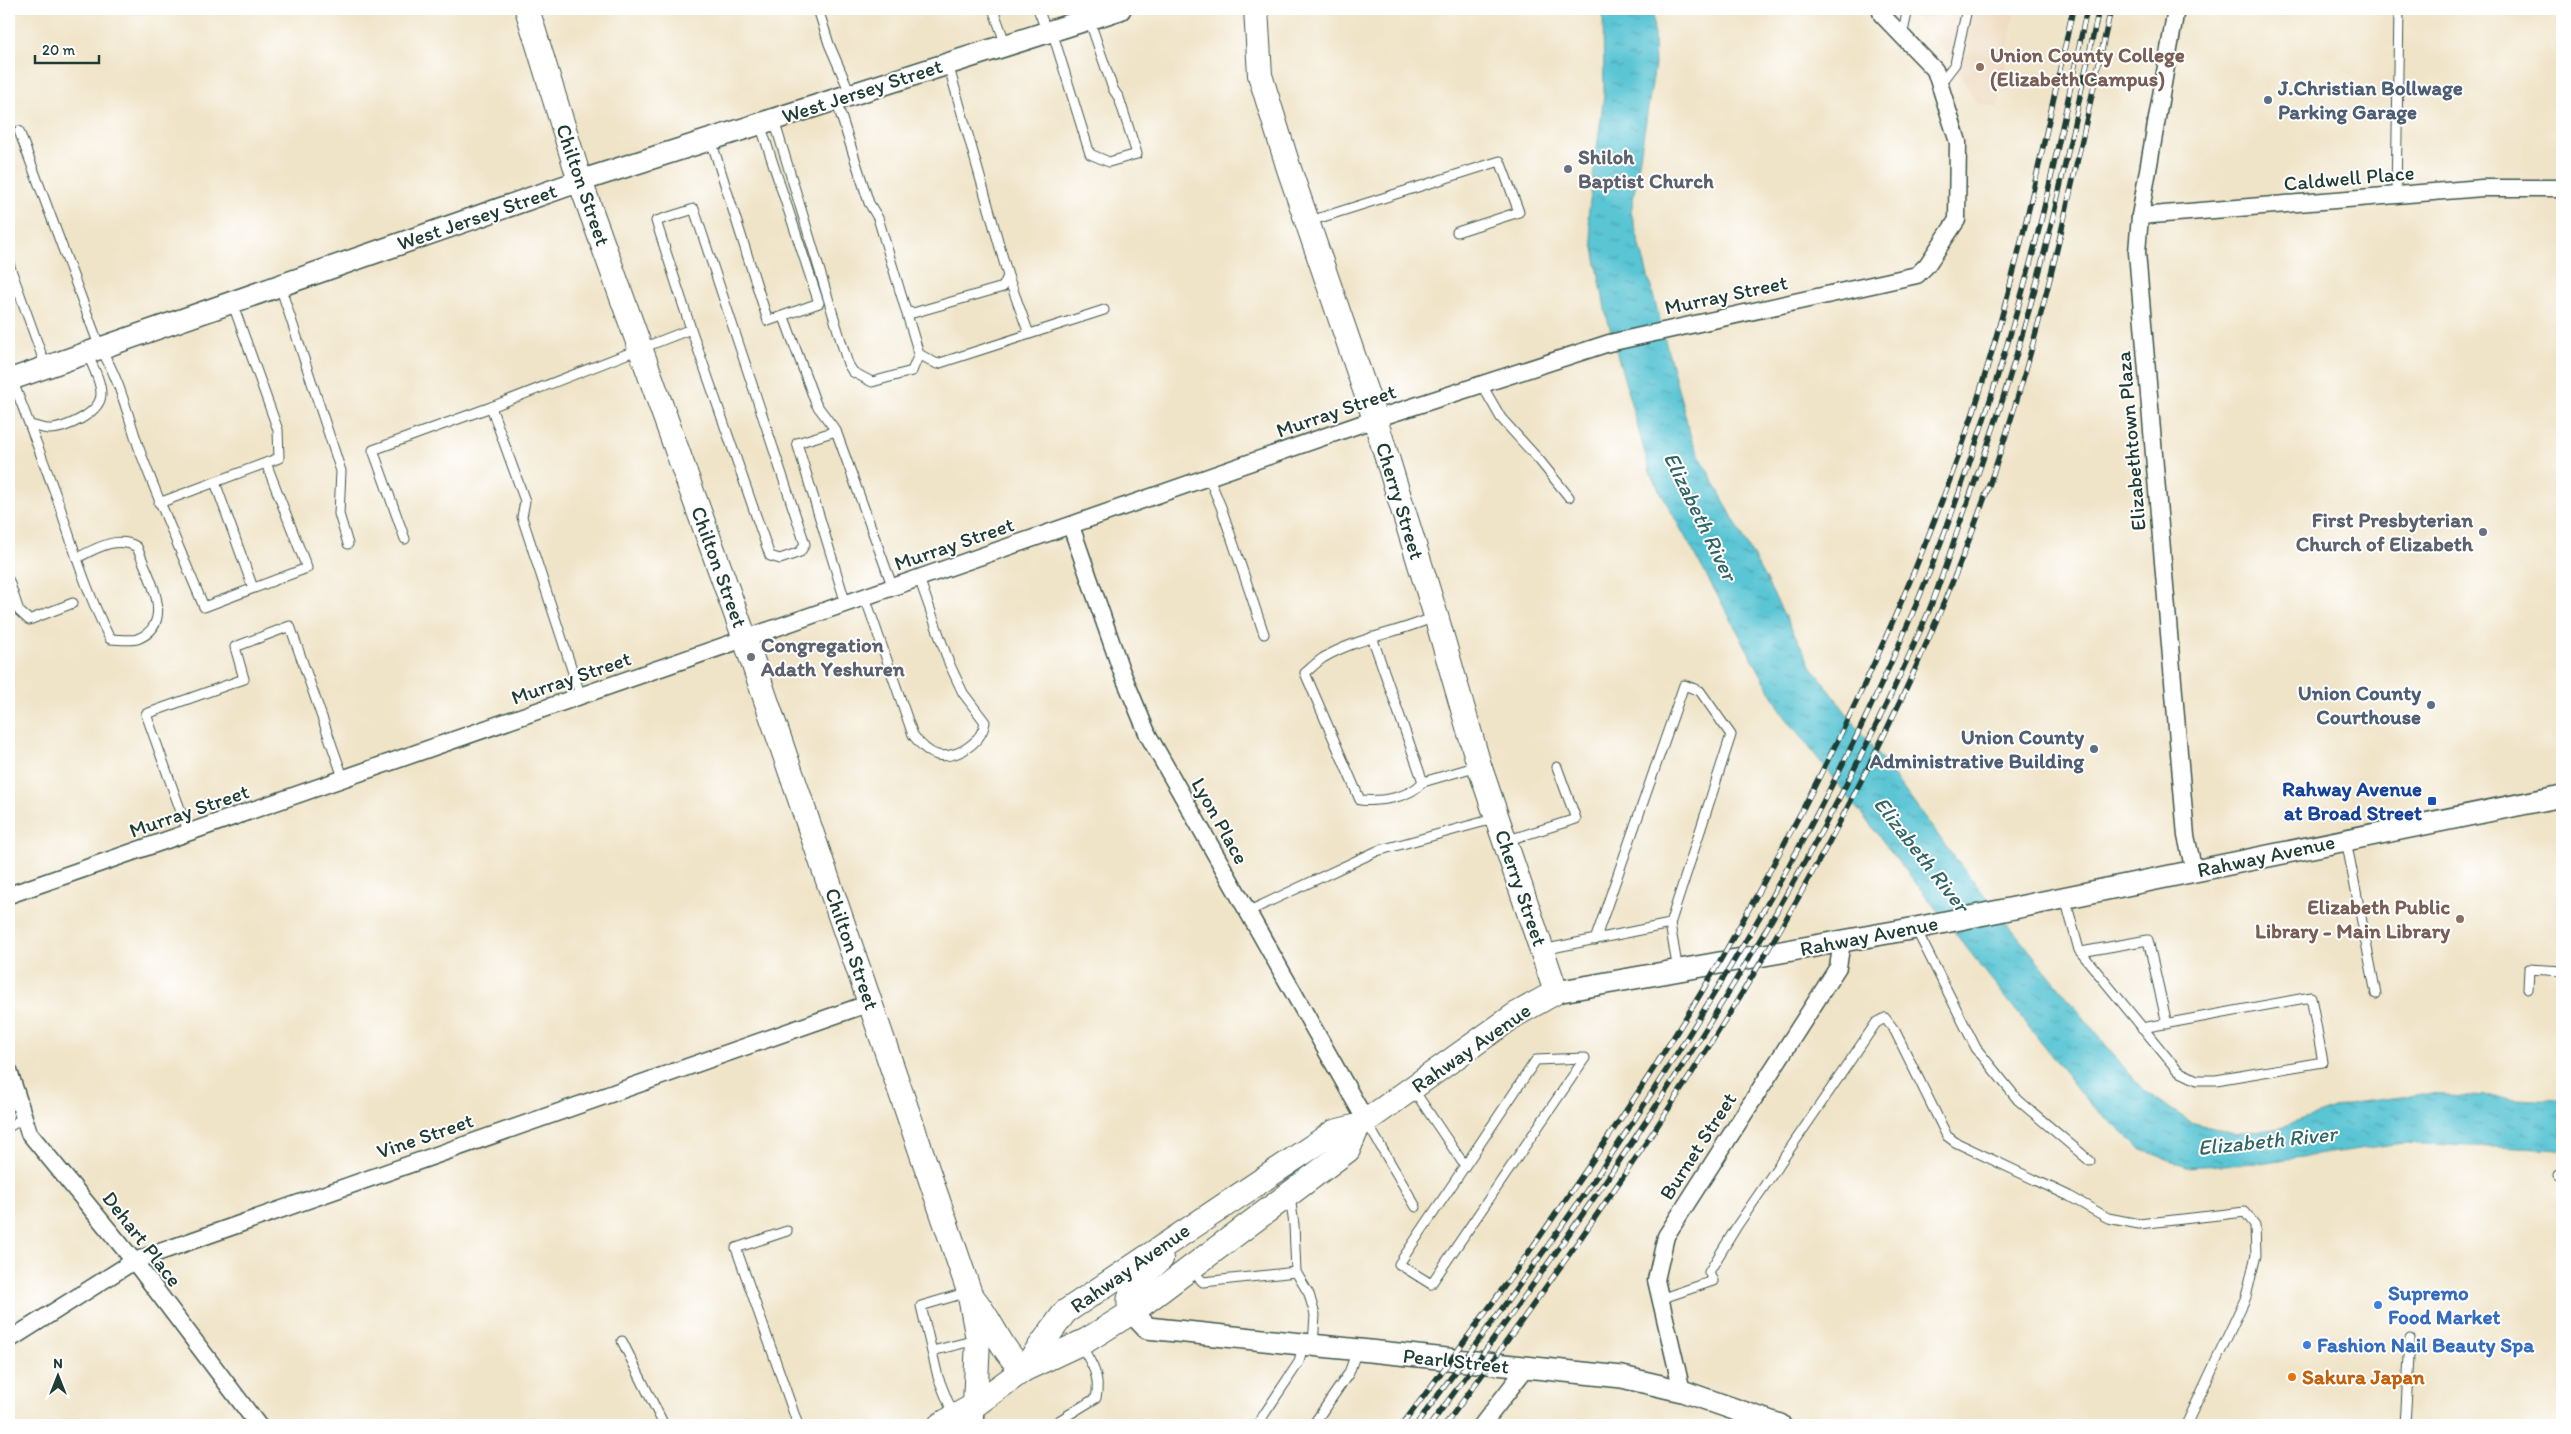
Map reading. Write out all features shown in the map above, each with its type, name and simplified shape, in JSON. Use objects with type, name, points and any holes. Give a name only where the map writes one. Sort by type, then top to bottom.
[{"type":"main road","name":"Chilton Street","points":[[527,9],[580,181],[745,640],[969,1293],[978,1339],[961,1418]]},
{"type":"main road","name":"Cherry Street","points":[[1256,9],[1260,75],[1307,222],[1374,419],[1436,616],[1479,766],[1556,992]]},
{"type":"main road","name":"Rahway Avenue","points":[[1023,1370],[1065,1312],[1207,1215],[1334,1132],[1362,1123],[1413,1089],[1515,1015],[1556,992]]},
{"type":"main road","name":"Rahway Avenue","points":[[961,1418],[1023,1370],[1080,1343],[1132,1312],[1348,1150],[1362,1123]]},
{"type":"main road","points":[[1132,1312],[1129,1298],[1134,1287],[1207,1215]]},
{"type":"main road","name":"Chilton Street","points":[[969,1293],[987,1315],[1012,1360],[1023,1370]]},
{"type":"street","name":"West Jersey Street","points":[[10,380],[580,181],[1120,9]]},
{"type":"street","points":[[1880,9],[1882,14],[1935,70],[1939,85]]},
{"type":"street","name":"Elizabethtown Plaza","points":[[2176,9],[2140,216],[2137,252],[2186,836],[2194,871]]},
{"type":"street","name":"Murray Street","points":[[9,895],[344,780],[1374,419],[1609,343],[1917,275],[1957,220],[1958,142],[1939,85]]},
{"type":"street","name":"Caldwell Place","points":[[2140,216],[2482,188],[2562,188]]},
{"type":"street","name":"Lyon Place","points":[[1071,526],[1121,670],[1148,735],[1362,1123]]},
{"type":"street","name":"Rahway Avenue","points":[[1556,992],[1916,928],[2562,796]]},
{"type":"street","name":"Burnet Street","points":[[1682,1391],[1656,1280],[1666,1236],[1838,967],[1842,942]]},
{"type":"street","name":"Vine Street","points":[[9,1340],[134,1261],[870,1003]]},
{"type":"street","name":"Dehart Place","points":[[9,1071],[30,1133],[134,1261],[258,1425]]},
{"type":"street","name":"Pearl Street","points":[[1132,1312],[1147,1328],[1622,1377],[1682,1391],[1768,1423]]},
{"type":"street","points":[[1482,1425],[1526,1368]]},
{"type":"lane","points":[[818,9],[844,97],[870,203],[878,218],[920,354],[937,364],[1104,310]]},
{"type":"lane","points":[[993,9],[1006,45]]},
{"type":"lane","points":[[1038,9],[1049,31],[1090,154],[1108,162],[1137,154],[1119,98],[1112,89],[1089,19]]},
{"type":"lane","points":[[1902,36],[1908,9]]},
{"type":"lane","points":[[1939,85],[1955,64],[1967,9]]},
{"type":"lane","points":[[2396,196],[2399,9]]},
{"type":"lane","points":[[948,64],[1008,276],[1029,334]]},
{"type":"lane","points":[[711,140],[768,321],[784,317],[819,304],[767,122]]},
{"type":"lane","points":[[767,122],[848,364],[853,372],[872,382],[912,370],[920,354]]},
{"type":"lane","points":[[19,131],[94,350],[101,394],[99,404],[82,418],[48,430],[30,425]]},
{"type":"lane","points":[[1307,222],[1500,161],[1519,212],[1457,232]]},
{"type":"lane","points":[[694,209],[805,544],[800,552],[780,559],[770,556],[691,330],[656,221],[694,209]]},
{"type":"lane","points":[[9,264],[46,367]]},
{"type":"lane","points":[[906,311],[913,313],[1003,287],[1008,276]]},
{"type":"lane","points":[[280,286],[341,471],[338,514],[348,544]]},
{"type":"lane","points":[[159,502],[279,458],[278,430],[232,302]]},
{"type":"lane","points":[[784,317],[816,404],[836,431],[893,588]]},
{"type":"lane","points":[[405,539],[373,450],[691,330]]},
{"type":"lane","points":[[94,350],[113,367],[126,413],[159,502],[204,607],[307,568],[266,463]]},
{"type":"lane","points":[[10,380],[30,425],[78,562],[96,611],[110,639],[136,640],[150,632],[158,618],[158,603],[137,547],[130,543],[107,543],[78,562]]},
{"type":"lane","points":[[1482,385],[1501,418],[1540,461],[1569,497]]},
{"type":"lane","points":[[491,407],[525,501],[522,517],[581,697]]},
{"type":"lane","points":[[836,431],[796,443],[846,604]]},
{"type":"lane","points":[[1209,478],[1221,507],[1264,634]]},
{"type":"lane","points":[[215,482],[253,588]]},
{"type":"lane","points":[[866,597],[913,735],[921,746],[937,755],[953,755],[970,746],[977,739],[983,732],[985,722],[962,693],[949,663],[920,578]]},
{"type":"lane","points":[[9,580],[18,611],[29,620],[72,603]]},
{"type":"lane","points":[[1436,616],[1412,627],[1372,637],[1323,658],[1305,673],[1360,800],[1377,802],[1415,790],[1423,782],[1479,766]]},
{"type":"lane","points":[[189,834],[146,714],[244,679],[234,647],[290,626],[344,780]]},
{"type":"lane","points":[[1372,637],[1423,782]]},
{"type":"lane","points":[[1595,940],[1684,685],[1700,691],[1731,735],[1670,924],[1678,971]]},
{"type":"lane","points":[[1505,841],[1576,819],[1557,767]]},
{"type":"lane","points":[[1247,912],[1377,851],[1497,818]]},
{"type":"lane","points":[[2346,840],[2376,994]]},
{"type":"lane","points":[[2065,898],[2071,927],[2081,952],[2142,1028],[2178,1071],[2197,1080],[2216,1080],[2323,1062],[2311,997],[2142,1028]]},
{"type":"lane","points":[[1542,950],[1670,924]]},
{"type":"lane","points":[[1916,928],[1976,1048],[2018,1100],[2090,1162]]},
{"type":"lane","points":[[2081,952],[2148,940],[2167,1024]]},
{"type":"lane","points":[[2528,989],[2529,969],[2562,971]]},
{"type":"lane","points":[[1660,1300],[1713,1280],[1709,1272],[1737,1226],[1876,1023],[1885,1018],[1895,1031],[1947,1136],[1955,1142],[2069,1196],[2108,1218],[2139,1224],[2245,1212],[2255,1225],[2256,1254],[2246,1297],[2186,1425]]},
{"type":"lane","points":[[1585,1058],[1431,1284],[1399,1264],[1465,1166],[1536,1060],[1585,1058]]},
{"type":"lane","points":[[1413,1089],[1465,1166]]},
{"type":"lane","points":[[9,1127],[24,1117]]},
{"type":"lane","points":[[1362,1123],[1416,1207]]},
{"type":"lane","points":[[1257,1425],[1299,1362],[1308,1345],[1315,1315],[1309,1294],[1296,1272],[1294,1225],[1289,1193]]},
{"type":"lane","points":[[787,1231],[736,1248],[798,1425]]},
{"type":"lane","points":[[1190,1268],[1203,1282],[1296,1272]]},
{"type":"lane","points":[[961,1418],[938,1377],[921,1306],[969,1293]]},
{"type":"lane","points":[[932,1351],[978,1339]]},
{"type":"lane","points":[[622,1340],[664,1425]]},
{"type":"lane","points":[[2405,1425],[2410,1340]]},
{"type":"lane","points":[[1052,1425],[1096,1398],[1099,1385],[1095,1368],[1080,1343]]},
{"type":"lane","points":[[1313,1425],[1349,1373],[1357,1350]]},
{"type":"shaded area","name":"Union County College (Elizabeth Campus)","points":[[1910,9],[2015,9],[1998,108],[1977,103],[1949,57]]},
{"type":"water","name":"Elizabeth River","points":[[1603,9],[1653,9],[1655,65],[1631,212],[1692,441],[1812,667],[1961,866],[2144,1092],[2191,1122],[2234,1134],[2281,1127],[2352,1103],[2423,1094],[2562,1100],[2562,1150],[2403,1143],[2258,1163],[2186,1167],[2141,1149],[2087,1101],[1783,714],[1651,475],[1606,314],[1588,216],[1604,95]]},
{"type":"railway","points":[[1402,1425],[1557,1213],[1666,1049],[1711,977],[1748,911],[1801,813],[1850,715],[1895,616],[1937,514],[1975,408],[2008,295],[2073,9]]},
{"type":"railway","points":[[1416,1425],[1585,1193],[1638,1114],[1753,929],[1789,866],[1856,737],[1887,671],[1931,568],[1984,418],[2019,304],[2038,231],[2056,157],[2087,9]]},
{"type":"railway","points":[[1430,1425],[1571,1232],[1703,1033],[1765,931],[1823,828],[1878,722],[1941,580],[2007,386],[2050,230],[2099,9]]},
{"type":"railway","points":[[1445,1425],[1527,1314],[1683,1086],[1757,969],[1825,849],[1888,726],[1945,600],[1994,471],[2013,414],[2059,242],[2111,9]]},
{"type":"place","name":"Union County College (Elizabeth Campus)","points":[[1980,67]]},
{"type":"place","name":"J.Christian Bollwage Parking Garage","points":[[2268,100]]},
{"type":"place","name":"Shiloh Baptist Church","points":[[1568,169]]},
{"type":"place","name":"First Presbyterian Church of Elizabeth","points":[[2483,532]]},
{"type":"place","name":"Congregation Adath Yeshuren","points":[[751,657]]},
{"type":"place","name":"Union County Courthouse","points":[[2431,705]]},
{"type":"place","name":"Union County Administrative Building","points":[[2094,749]]},
{"type":"place","name":"Rahway Avenue at Broad Street","points":[[2432,801]]},
{"type":"place","name":"Elizabeth Public Library - Main Library","points":[[2460,919]]},
{"type":"place","name":"Supremo Food Market","points":[[2378,1305]]},
{"type":"place","name":"Fashion Nail Beauty Spa","points":[[2307,1345]]},
{"type":"place","name":"Sakura Japan","points":[[2292,1377]]}]
